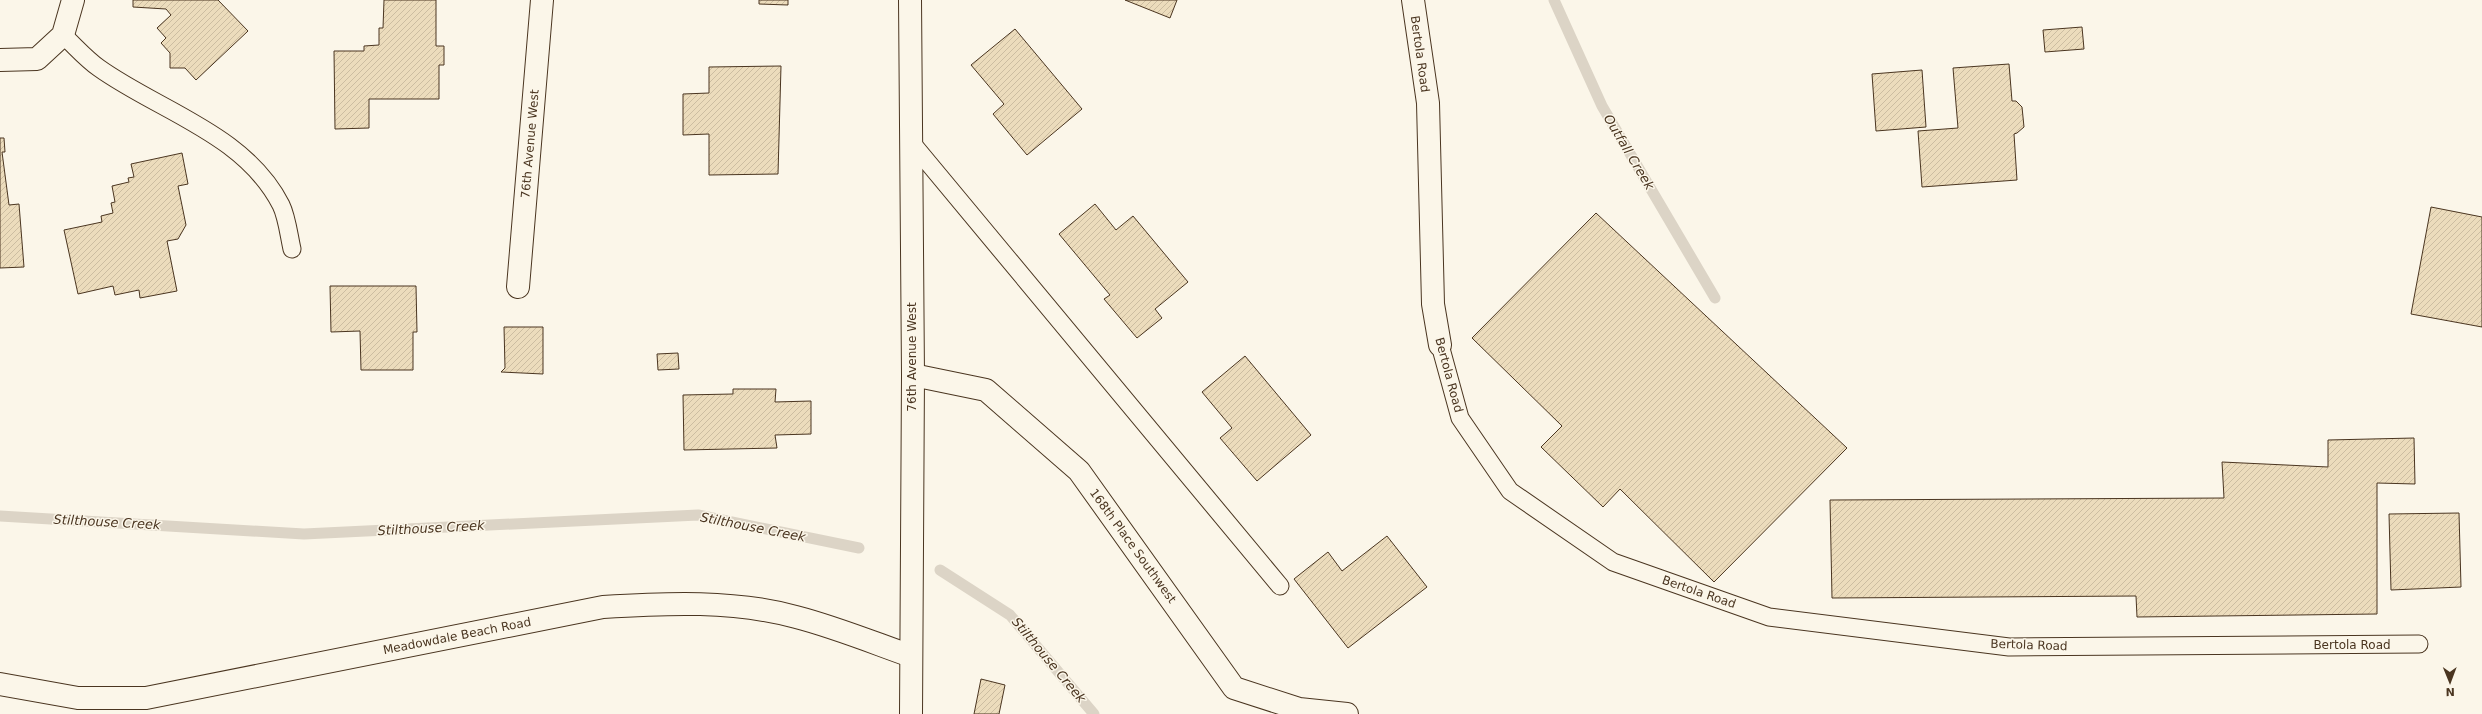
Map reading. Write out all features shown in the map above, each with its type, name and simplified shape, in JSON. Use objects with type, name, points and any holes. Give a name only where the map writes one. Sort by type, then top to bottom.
[{"type":"street","points":[[0,60],[37,59],[63,35],[73,0]]},
{"type":"street","name":"76th Avenue West","points":[[518,287],[542,0]]},
{"type":"street","name":"76th Avenue West","points":[[910,0],[913,375],[911,714]]},
{"type":"street","name":"Bertola Road","points":[[1412,0],[1428,103],[1433,304],[1440,345]]},
{"type":"street","name":"168th Place Southwest","points":[[913,375],[986,390],[1079,471],[1234,688],[1300,709],[1347,714]]},
{"type":"street","name":"Meadowdale Beach Road","points":[[0,684],[78,698],[146,698],[603,606],[664,603],[732,606],[796,616],[911,656]]},
{"type":"lane","points":[[63,35],[98,68],[186,118],[233,149],[260,176],[281,206],[292,249]]},
{"type":"lane","points":[[911,142],[1280,586]]},
{"type":"lane","name":"Bertola Road","points":[[1440,345],[1460,418],[1510,491],[1613,562],[1769,617],[2009,647],[2419,644]]},
{"type":"building","points":[[133,0],[218,0],[248,31],[196,80],[185,68],[170,68],[170,53],[161,43],[166,38],[157,28],[171,15],[166,9],[133,7]]},
{"type":"building","points":[[384,0],[436,0],[436,46],[444,46],[444,65],[439,65],[439,99],[369,99],[369,128],[335,129],[334,51],[364,51],[364,46],[379,45],[379,28],[383,28]]},
{"type":"building","points":[[759,0],[788,0],[788,5],[759,4]]},
{"type":"building","points":[[1125,0],[1177,0],[1170,18]]},
{"type":"building","points":[[2082,27],[2084,49],[2045,52],[2043,30]]},
{"type":"building","points":[[1015,29],[1082,109],[1027,155],[993,114],[1004,104],[971,65]]},
{"type":"building","points":[[2009,64],[2012,101],[2016,101],[2022,107],[2024,127],[2014,134],[2017,180],[1922,187],[1918,131],[1958,128],[1953,68]]},
{"type":"building","points":[[781,66],[778,174],[709,175],[709,134],[683,135],[683,94],[709,93],[709,67]]},
{"type":"building","points":[[1922,70],[1926,127],[1876,131],[1872,74]]},
{"type":"building","points":[[0,138],[4,138],[5,152],[2,152],[9,205],[19,204],[24,267],[0,268]]},
{"type":"building","points":[[182,153],[188,184],[178,186],[186,225],[178,239],[167,241],[177,291],[140,298],[139,290],[115,295],[113,286],[78,294],[64,230],[102,222],[101,216],[113,213],[111,203],[115,202],[112,186],[129,182],[128,178],[134,177],[131,164]]},
{"type":"building","points":[[1095,204],[1116,230],[1133,216],[1188,282],[1155,309],[1162,318],[1137,338],[1104,299],[1110,295],[1059,234]]},
{"type":"building","points":[[2431,207],[2482,217],[2482,327],[2411,314]]},
{"type":"building","points":[[1596,213],[1847,448],[1714,582],[1620,489],[1603,507],[1541,447],[1562,426],[1472,338]]},
{"type":"building","points":[[330,286],[416,286],[417,332],[413,332],[413,370],[361,370],[360,331],[331,332]]},
{"type":"building","points":[[504,327],[543,327],[543,374],[501,372],[505,368]]},
{"type":"building","points":[[678,353],[679,369],[658,370],[657,354]]},
{"type":"building","points":[[1245,356],[1311,435],[1257,481],[1220,438],[1232,428],[1202,392]]},
{"type":"building","points":[[733,389],[776,389],[775,402],[811,401],[811,434],[775,435],[777,448],[684,450],[683,395],[733,394]]},
{"type":"building","points":[[2414,438],[2415,484],[2377,483],[2377,614],[2137,617],[2136,596],[1832,598],[1830,500],[2224,498],[2222,462],[2328,467],[2328,440]]},
{"type":"building","points":[[2459,513],[2461,587],[2391,590],[2389,514]]},
{"type":"building","points":[[1387,536],[1427,587],[1348,648],[1294,579],[1328,552],[1342,571]]},
{"type":"building","points":[[981,679],[1005,685],[999,714],[974,714]]},
{"type":"waterway","name":"Outfall Creek","points":[[1554,0],[1602,106],[1715,298]]},
{"type":"waterway","name":"Stilthouse Creek","points":[[0,516],[304,534],[698,515],[859,548]]},
{"type":"waterway","name":"Stilthouse Creek","points":[[940,570],[1010,615],[1094,714]]}]
